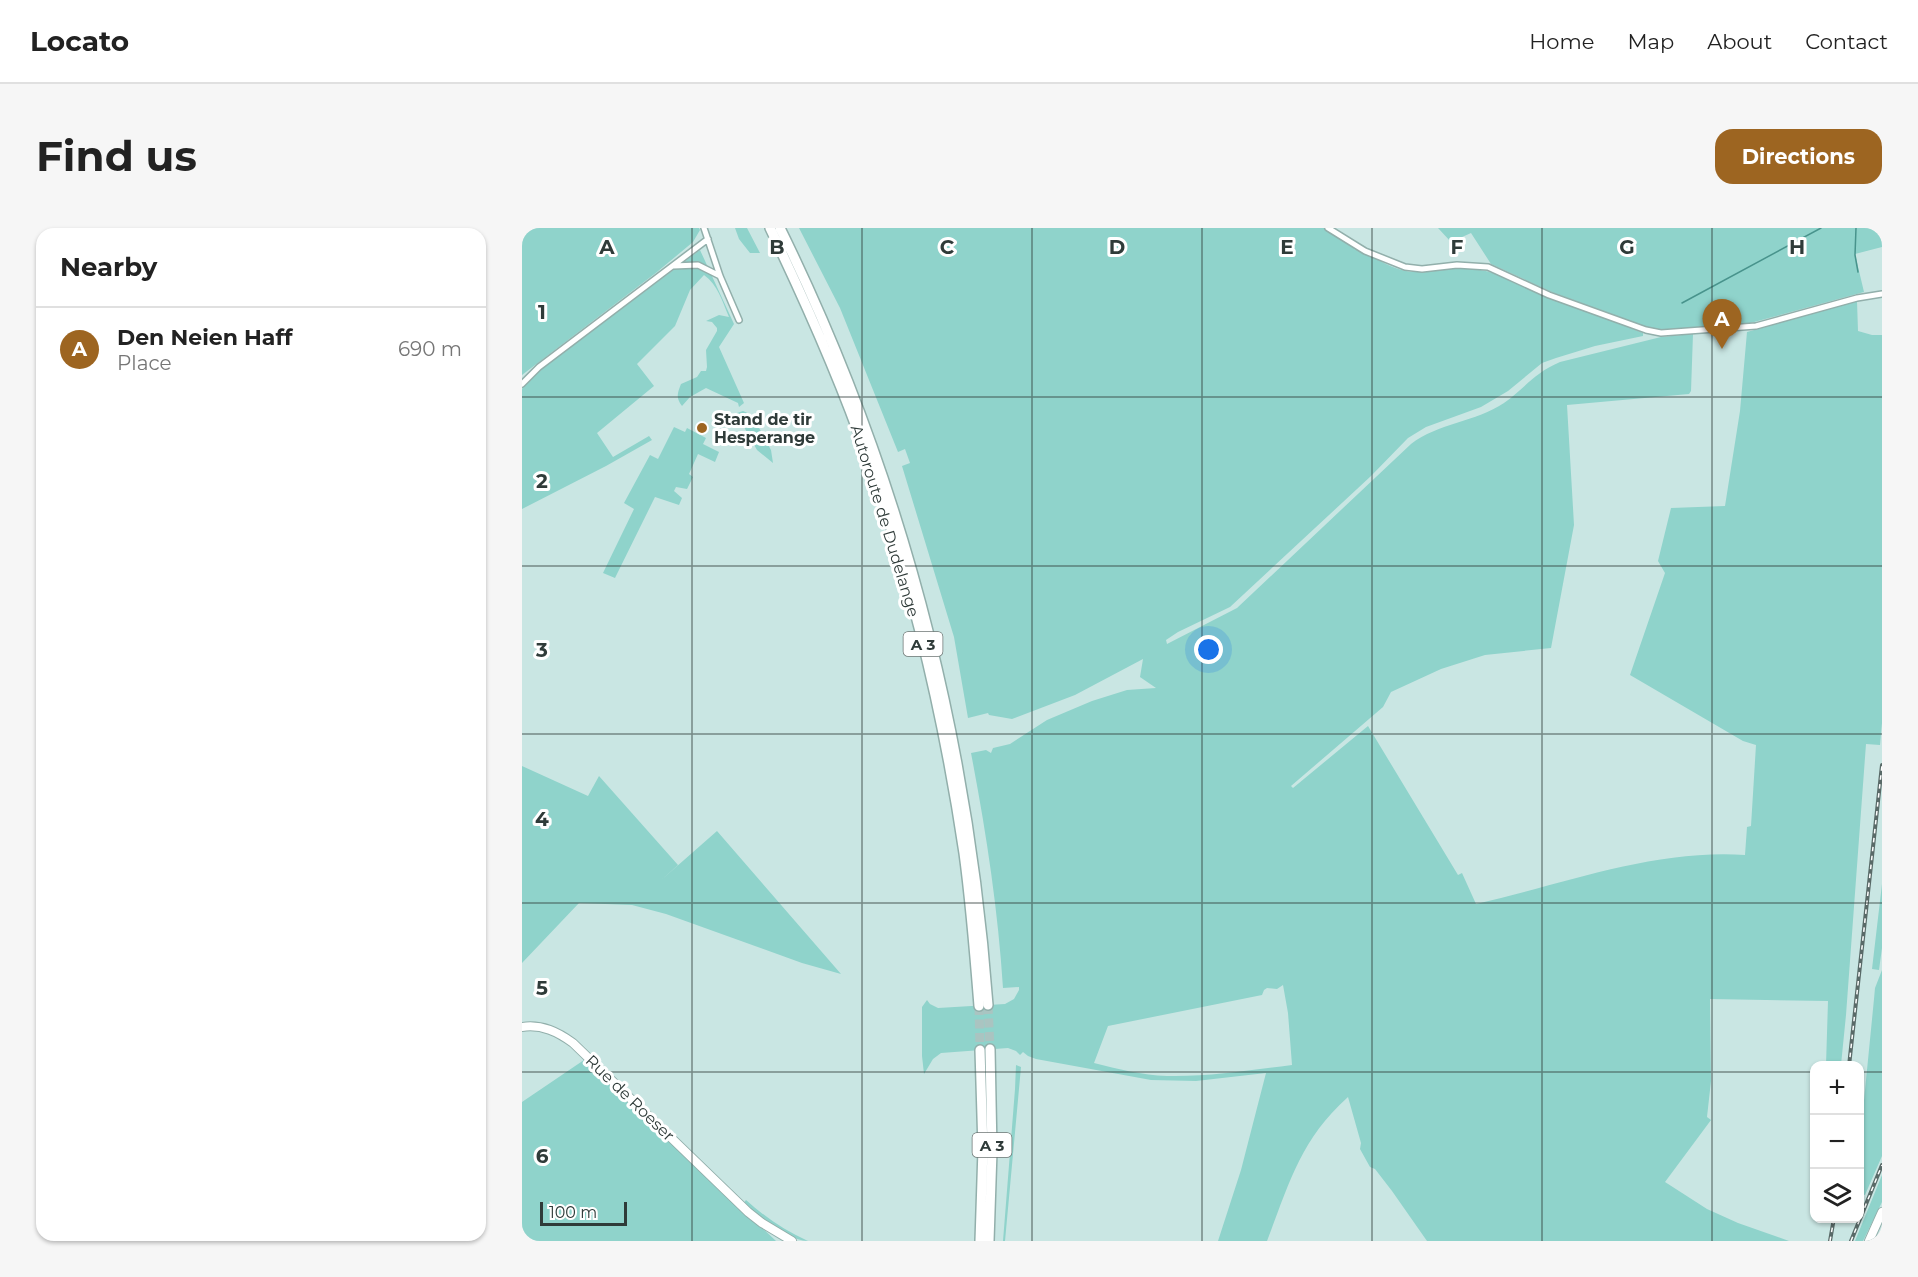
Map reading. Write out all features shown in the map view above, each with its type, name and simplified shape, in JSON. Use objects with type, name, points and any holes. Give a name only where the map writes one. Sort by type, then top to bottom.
[{"type":"highway","name":"Autoroute de Dudelange","points":[[770,228],[818,331],[849,409],[886,513],[910,598],[933,685],[957,811],[983,1006],[979,908],[964,799],[927,623],[909,557],[876,455],[830,337],[780,228]]},
{"type":"highway","name":"A 3","points":[[980,1241],[985,1050],[992,1151],[989,1241]]},
{"type":"main road","name":"Rue de Roeser","points":[[522,1027],[548,1029],[561,1034],[573,1043],[762,1223],[792,1241]]},
{"type":"main road","points":[[1869,1241],[1882,1212]]},
{"type":"street","points":[[704,228],[720,276],[739,320]]},
{"type":"street","points":[[1328,228],[1365,250],[1405,267],[1422,269],[1457,265],[1488,267],[1549,295],[1646,330],[1661,333],[1756,326],[1857,298],[1882,294]]},
{"type":"street","points":[[522,384],[539,367],[708,239]]},
{"type":"street","points":[[671,266],[698,264],[720,276]]},
{"type":"green space","points":[[522,228],[699,228],[700,230],[693,242],[657,272],[522,375]]},
{"type":"green space","points":[[735,228],[747,228],[760,253],[750,253],[739,239]]},
{"type":"green space","points":[[799,228],[1328,228],[1353,243],[1354,249],[1399,269],[1413,272],[1455,268],[1493,273],[1643,333],[1643,336],[1595,346],[1542,363],[1508,391],[1481,407],[1426,427],[1408,438],[1371,476],[1230,607],[1178,632],[1166,640],[1167,644],[1237,608],[1411,444],[1422,437],[1493,409],[1504,403],[1543,371],[1560,362],[1661,337],[1693,334],[1689,394],[1567,405],[1574,525],[1551,648],[1485,655],[1441,669],[1391,692],[1383,707],[1291,786],[1293,788],[1368,726],[1458,875],[1462,873],[1476,904],[1643,863],[1677,857],[1745,855],[1747,827],[1751,826],[1756,745],[1743,741],[1630,675],[1665,573],[1658,561],[1671,508],[1725,506],[1740,411],[1747,332],[1857,301],[1858,331],[1882,335],[1882,723],[1880,745],[1866,744],[1841,1061],[1826,1061],[1828,1001],[1710,999],[1711,1081],[1707,1117],[1711,1120],[1665,1182],[1707,1209],[1789,1241],[1427,1241],[1392,1191],[1375,1169],[1370,1167],[1360,1149],[1361,1143],[1348,1097],[1332,1113],[1307,1146],[1267,1241],[1218,1241],[1241,1170],[1266,1073],[1196,1081],[1151,1080],[1036,1059],[1023,1052],[1020,1055],[1008,1048],[941,1053],[933,1059],[924,1074],[922,1007],[927,1000],[938,1008],[1005,1004],[1014,999],[1019,990],[1019,987],[1003,988],[991,870],[971,753],[986,750],[991,753],[993,748],[1010,744],[1047,720],[1092,701],[1127,690],[1156,688],[1140,677],[1143,659],[1075,695],[1012,719],[988,713],[968,718],[954,637],[902,466],[910,463],[905,449],[898,452],[840,308]],"holes":[[[1283,985],[1288,1013],[1292,1065],[1214,1074],[1167,1076],[1139,1073],[1094,1063],[1108,1026],[1262,995],[1267,988],[1277,989]]]},
{"type":"green space","points":[[1438,228],[1882,228],[1882,247],[1855,254],[1864,292],[1743,325],[1659,330],[1554,293],[1491,264],[1471,233],[1451,242]]},
{"type":"green space","points":[[700,250],[734,324],[719,347],[744,403],[739,407],[738,403],[706,388],[690,397],[682,406],[678,398],[681,384],[697,377],[701,371],[706,371],[706,350],[717,328],[712,322],[706,321],[719,315],[729,317],[716,288],[704,275],[690,290],[675,326],[637,364],[654,386],[597,433],[613,457],[649,436],[652,440],[522,509],[522,389],[528,380]]},
{"type":"green space","points":[[743,411],[752,415],[771,450],[773,463],[757,450],[744,427],[734,425],[737,413]]},
{"type":"green space","points":[[674,427],[685,432],[687,428],[706,438],[703,444],[719,452],[715,462],[698,454],[689,474],[693,477],[687,489],[676,487],[674,491],[682,498],[679,505],[655,497],[615,578],[603,573],[634,509],[624,503],[650,455],[658,459]]},
{"type":"green space","points":[[522,766],[588,796],[599,776],[678,865],[659,882],[717,831],[841,974],[802,963],[666,914],[632,905],[579,903],[522,963]]},
{"type":"green space","points":[[1882,884],[1882,948],[1879,970],[1872,969]]},
{"type":"green space","points":[[1882,970],[1882,1156],[1865,1195],[1864,1100],[1875,988]]},
{"type":"green space","points":[[584,1060],[776,1241],[522,1241],[522,1102]]},
{"type":"green space","points":[[1016,1065],[1021,1067],[1005,1241],[1003,1241],[1015,1089]]},
{"type":"green space","points":[[1882,1175],[1882,1202],[1863,1241],[1855,1241]]},
{"type":"green space","points":[[746,1200],[791,1233],[808,1241],[792,1237],[774,1227],[743,1204]]},
{"type":"waterway","points":[[1682,303],[1821,228]]},
{"type":"waterway","points":[[1856,228],[1855,255],[1858,272]]},
{"type":"tunnel","points":[[988,1005],[990,1049]]},
{"type":"tunnel","points":[[979,1006],[980,1050]]},
{"type":"railway","points":[[1850,1061],[1882,765]]},
{"type":"railway","points":[[1851,1241],[1882,1165]]},
{"type":"railway","points":[[1830,1241],[1833,1223]]},
{"type":"place","name":"Den Neien Haff","points":[[1722,349]]},
{"type":"place","name":"Stand de tir Hesperange","points":[[702,428]]}]
